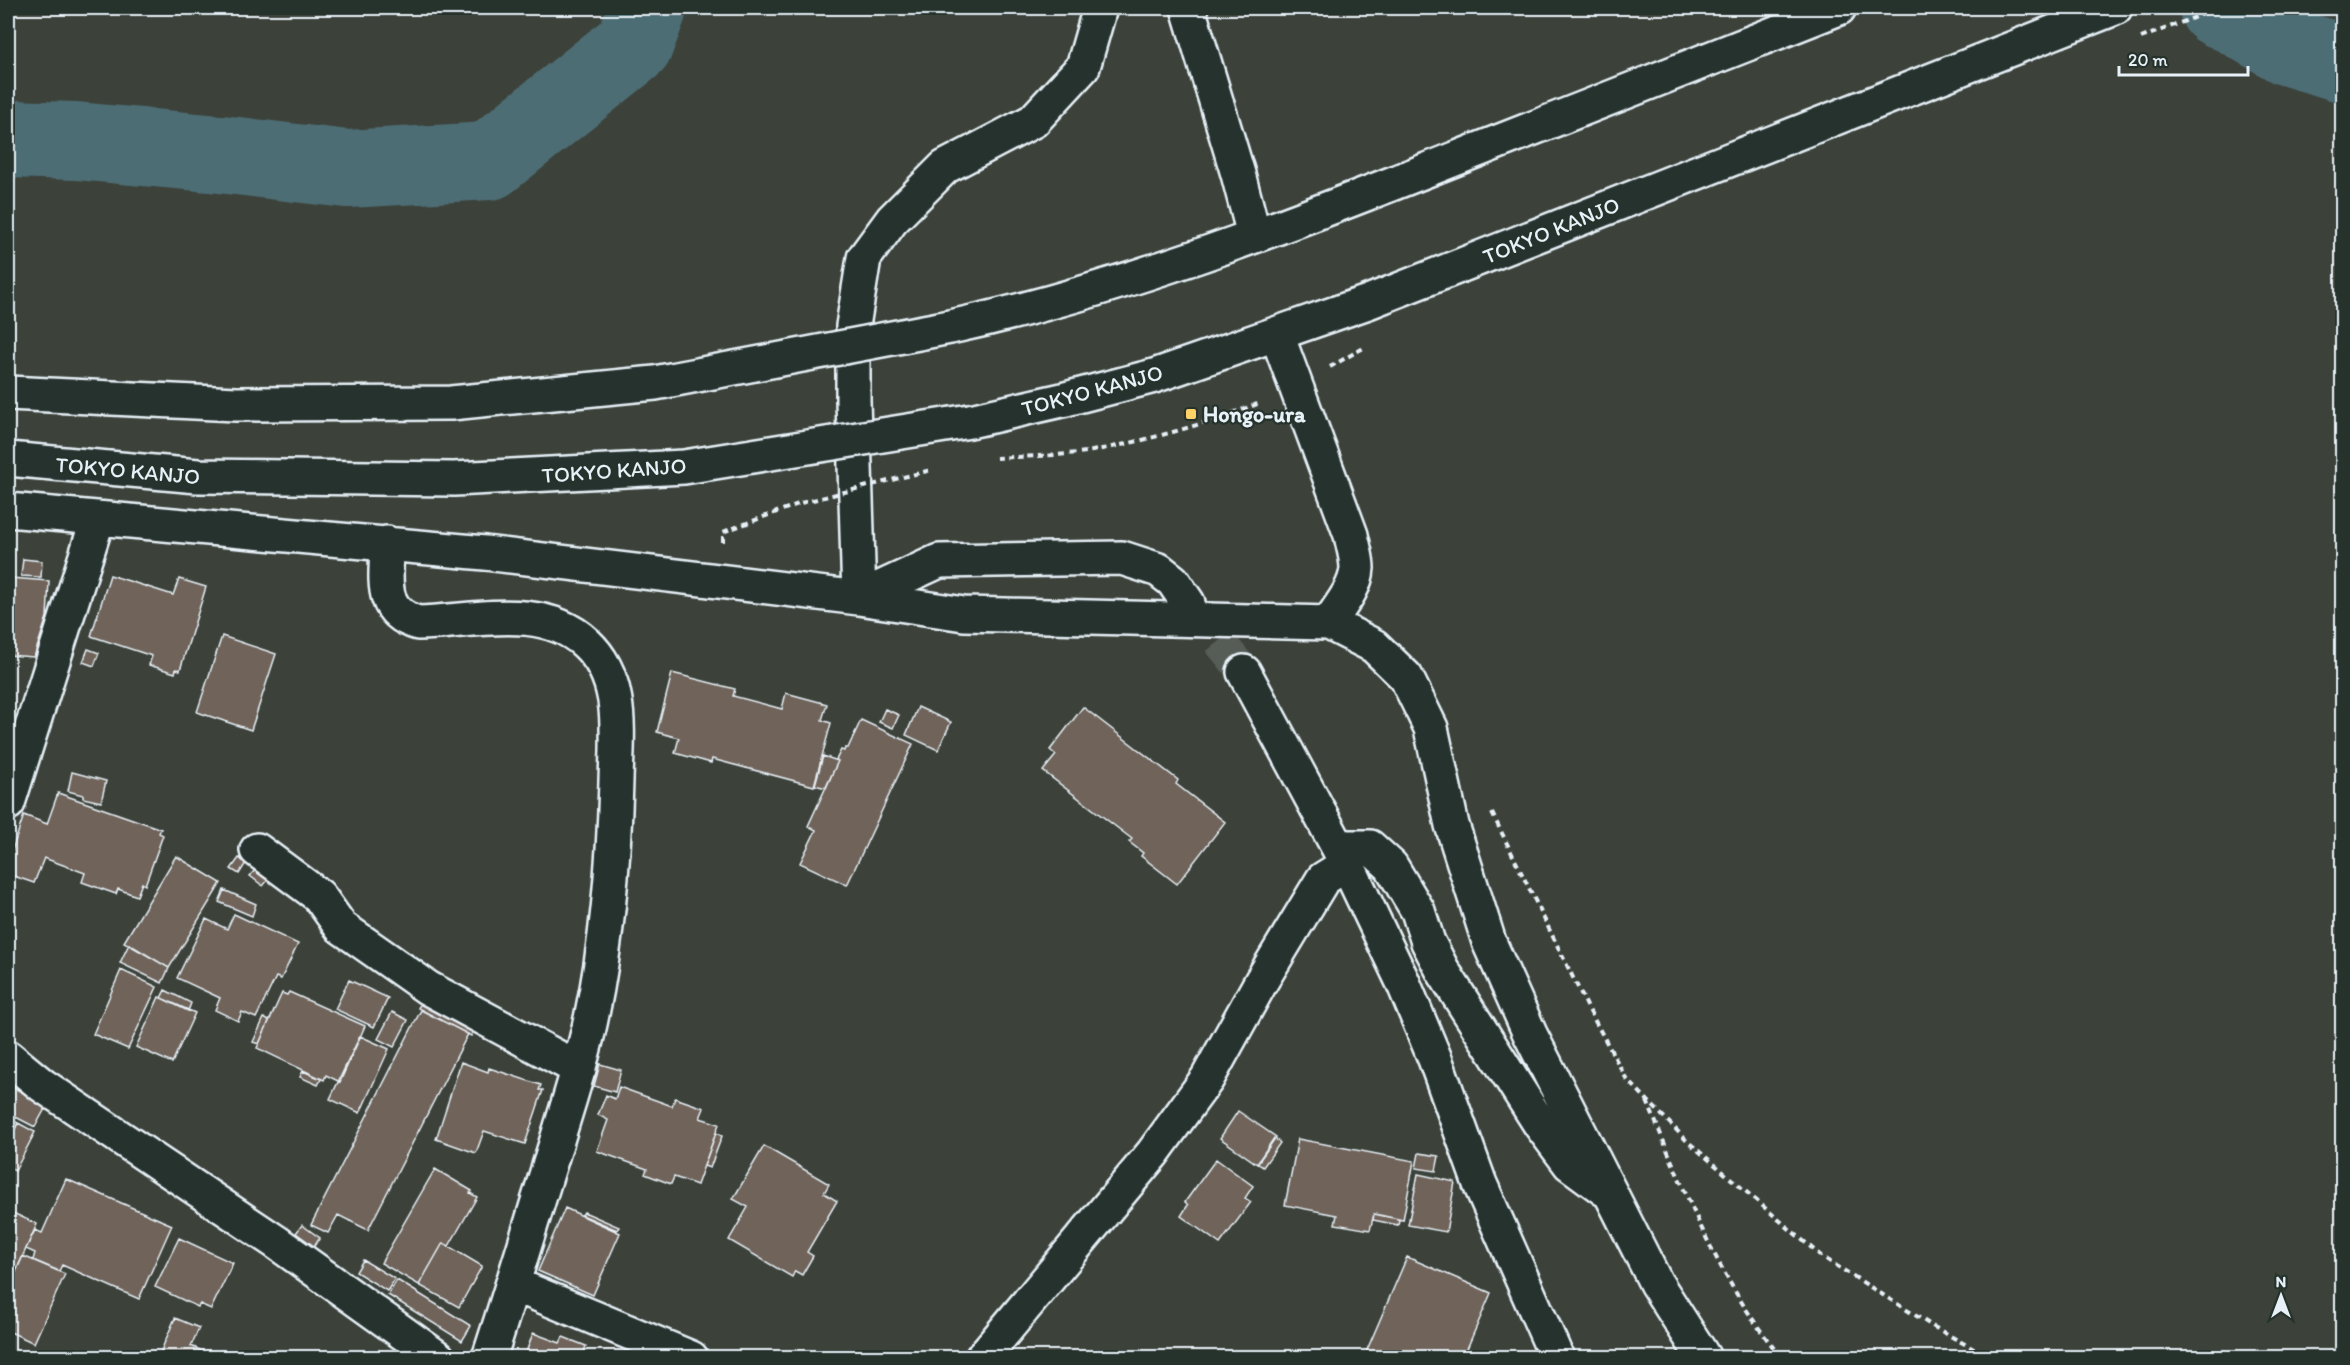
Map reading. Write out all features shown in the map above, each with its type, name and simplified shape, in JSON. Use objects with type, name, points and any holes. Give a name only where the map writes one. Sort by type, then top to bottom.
[{"type":"main road","points":[[859,598],[853,326],[864,258],[892,220],[945,167],[1033,121],[1083,67],[1100,8]]},
{"type":"main road","points":[[1188,8],[1238,174],[1254,236]]},
{"type":"main road","points":[[8,393],[236,404],[451,403],[656,383],[1023,312],[1254,236],[1352,200],[1839,8]]},
{"type":"main road","name":"TOKYO KANJO","points":[[8,459],[198,476],[454,479],[684,467],[970,421],[1154,376],[1277,335],[1368,302],[2115,8]]},
{"type":"main road","points":[[1277,335],[1352,535],[1357,568],[1354,581],[1329,623]]},
{"type":"main road","points":[[8,510],[387,543],[620,568],[859,598],[964,614],[1329,623],[1374,646],[1406,676],[1431,728],[1452,825],[1489,942],[1530,1034],[1610,1194],[1656,1283],[1704,1358]]},
{"type":"main road","points":[[8,803],[98,519]]},
{"type":"main road","points":[[387,543],[389,600],[404,619],[418,623],[518,617],[536,618],[554,623],[585,642],[600,659],[611,681],[615,697],[617,723],[613,857],[602,959],[579,1070],[489,1358]]},
{"type":"main road","points":[[859,598],[939,561],[1122,558],[1159,570],[1173,581],[1188,603]]},
{"type":"main road","points":[[1244,672],[1342,855],[1403,982],[1435,1059],[1480,1184],[1557,1358]]},
{"type":"main road","points":[[982,1358],[1160,1144],[1207,1079],[1262,980],[1323,879],[1342,855],[1370,847],[1391,866],[1418,911],[1428,942],[1443,971],[1540,1124],[1570,1164],[1610,1194]]},
{"type":"main road","points":[[258,850],[320,896],[341,927],[428,988],[579,1070]]},
{"type":"main road","points":[[8,1057],[42,1085],[276,1242],[438,1358]]},
{"type":"main road","points":[[513,1284],[691,1358]]},
{"type":"path","points":[[1321,372],[1367,346]]},
{"type":"path","points":[[985,458],[1090,451],[1157,437],[1266,401]]},
{"type":"path","points":[[733,546],[723,544],[723,532],[801,503],[939,468]]},
{"type":"path","points":[[1490,810],[1589,1010],[1626,1078],[1686,1140],[1821,1256],[1934,1327],[1990,1358]]},
{"type":"path","points":[[1645,1098],[1699,1226],[1757,1327],[1782,1358]]},
{"type":"building","points":[[23,559],[42,561],[41,577],[21,576]]},
{"type":"building","points":[[110,575],[173,595],[179,579],[206,587],[180,670],[176,669],[175,673],[149,665],[152,656],[91,636]]},
{"type":"building","points":[[10,578],[49,581],[47,617],[34,657],[8,655]]},
{"type":"building","points":[[222,636],[276,654],[251,730],[197,712]]},
{"type":"building","points":[[88,649],[99,653],[94,666],[83,662]]},
{"type":"building","points":[[672,673],[735,689],[733,696],[782,709],[786,693],[827,704],[822,720],[831,723],[814,786],[712,759],[711,763],[675,753],[679,738],[657,732]]},
{"type":"building","points":[[918,707],[951,722],[938,750],[906,735]]},
{"type":"building","points":[[1083,707],[1178,780],[1176,784],[1225,822],[1177,884],[1141,856],[1143,853],[1129,842],[1132,839],[1043,771],[1056,755],[1050,750]]},
{"type":"building","points":[[885,709],[899,715],[893,728],[879,722]]},
{"type":"building","points":[[861,720],[913,744],[847,885],[800,863],[816,830],[808,826],[838,761],[836,760],[841,750],[848,748]]},
{"type":"building","points":[[823,756],[838,761],[826,788],[815,785]]},
{"type":"building","points":[[72,772],[106,781],[101,802],[83,798],[83,795],[68,791]]},
{"type":"building","points":[[58,793],[161,829],[159,833],[163,835],[145,885],[142,883],[137,896],[118,889],[116,894],[82,882],[85,873],[44,858],[34,883],[8,874],[8,862],[24,815],[47,824]]},
{"type":"building","points":[[176,856],[221,883],[169,968],[124,942]]},
{"type":"building","points":[[239,858],[246,863],[239,874],[231,869]]},
{"type":"building","points":[[259,865],[272,875],[263,886],[250,876]]},
{"type":"building","points":[[224,890],[256,904],[252,916],[219,902]]},
{"type":"building","points":[[234,914],[298,944],[281,979],[276,977],[256,1018],[242,1012],[238,1021],[215,1010],[220,998],[177,978],[206,919],[227,929]]},
{"type":"building","points":[[129,944],[169,968],[162,983],[120,963]]},
{"type":"building","points":[[121,970],[157,987],[128,1049],[93,1034]]},
{"type":"building","points":[[349,980],[388,998],[374,1027],[335,1009]]},
{"type":"building","points":[[165,990],[191,1003],[188,1011],[161,998]]},
{"type":"building","points":[[289,992],[365,1026],[340,1082],[326,1075],[324,1080],[257,1048],[282,993],[287,995]]},
{"type":"building","points":[[159,997],[195,1013],[172,1063],[136,1047]]},
{"type":"building","points":[[422,1001],[474,1028],[471,1036],[418,1008]]},
{"type":"building","points":[[421,1010],[468,1034],[368,1230],[338,1215],[328,1233],[311,1225]]},
{"type":"building","points":[[392,1012],[408,1020],[394,1047],[378,1039]]},
{"type":"building","points":[[264,1018],[269,1021],[259,1044],[253,1042]]},
{"type":"building","points":[[360,1036],[389,1049],[360,1113],[330,1099]]},
{"type":"building","points":[[461,1062],[488,1072],[489,1068],[541,1085],[539,1090],[543,1090],[525,1144],[484,1131],[476,1153],[436,1139]]},
{"type":"building","points":[[600,1064],[621,1070],[615,1092],[594,1086]]},
{"type":"building","points":[[303,1071],[321,1079],[318,1085],[300,1077]]},
{"type":"building","points":[[10,1086],[47,1105],[35,1127],[8,1113]]},
{"type":"building","points":[[619,1087],[672,1106],[675,1098],[704,1108],[700,1118],[719,1124],[697,1185],[674,1177],[671,1184],[645,1174],[647,1169],[597,1151],[608,1120],[598,1115],[606,1095],[615,1099]]},
{"type":"building","points":[[1238,1111],[1276,1137],[1257,1164],[1220,1138]]},
{"type":"building","points":[[8,1118],[18,1123],[8,1144]]},
{"type":"building","points":[[18,1123],[35,1132],[15,1171],[8,1167],[8,1152],[14,1141],[10,1138]]},
{"type":"building","points":[[716,1133],[722,1136],[710,1168],[704,1166]]},
{"type":"building","points":[[1274,1138],[1280,1143],[1263,1167],[1257,1163]]},
{"type":"building","points":[[1298,1139],[1414,1161],[1403,1220],[1374,1214],[1370,1230],[1335,1224],[1337,1215],[1285,1205]]},
{"type":"building","points":[[764,1146],[829,1184],[824,1193],[837,1201],[807,1252],[813,1256],[802,1275],[795,1271],[792,1277],[729,1240],[748,1207],[733,1199]]},
{"type":"building","points":[[1419,1153],[1439,1156],[1436,1171],[1416,1168]]},
{"type":"building","points":[[1216,1159],[1253,1186],[1245,1198],[1251,1202],[1220,1244],[1181,1216],[1188,1205],[1185,1202]]},
{"type":"building","points":[[435,1169],[472,1191],[470,1193],[477,1197],[449,1246],[443,1243],[419,1285],[381,1263]]},
{"type":"building","points":[[1418,1174],[1455,1182],[1446,1232],[1408,1225]]},
{"type":"building","points":[[66,1179],[172,1225],[139,1299],[62,1265],[59,1271],[33,1260],[35,1253],[26,1249],[35,1230],[42,1233]]},
{"type":"building","points":[[565,1208],[620,1233],[593,1295],[538,1271]]},
{"type":"building","points":[[584,1212],[619,1227],[617,1230],[582,1215]]},
{"type":"building","points":[[13,1213],[37,1224],[12,1280],[8,1278],[8,1226]]},
{"type":"building","points":[[1374,1214],[1399,1219],[1398,1225],[1373,1220]]},
{"type":"building","points":[[302,1225],[320,1238],[314,1246],[296,1233]]},
{"type":"building","points":[[179,1238],[233,1263],[211,1309],[200,1304],[198,1307],[155,1287]]},
{"type":"building","points":[[443,1243],[482,1266],[459,1307],[419,1285]]},
{"type":"building","points":[[23,1256],[65,1274],[34,1343],[8,1331],[8,1290]]},
{"type":"building","points":[[1407,1257],[1491,1293],[1463,1358],[1364,1357]]},
{"type":"building","points":[[363,1260],[395,1279],[387,1291],[356,1272]]},
{"type":"building","points":[[397,1280],[471,1326],[462,1341],[388,1295]]},
{"type":"building","points":[[175,1318],[199,1328],[191,1346],[218,1358],[158,1358]]},
{"type":"building","points":[[533,1333],[560,1343],[563,1337],[586,1346],[584,1352],[599,1358],[524,1358]]},
{"type":"waterway","points":[[8,139],[76,141],[220,154],[347,169],[489,161],[634,45],[648,8]]},
{"type":"waterway","points":[[2218,8],[2289,47],[2342,63]]},
{"type":"tunnel","points":[[1188,603],[1244,672]]},
{"type":"place","name":"Hongo-ura","points":[[1191,414]]}]
